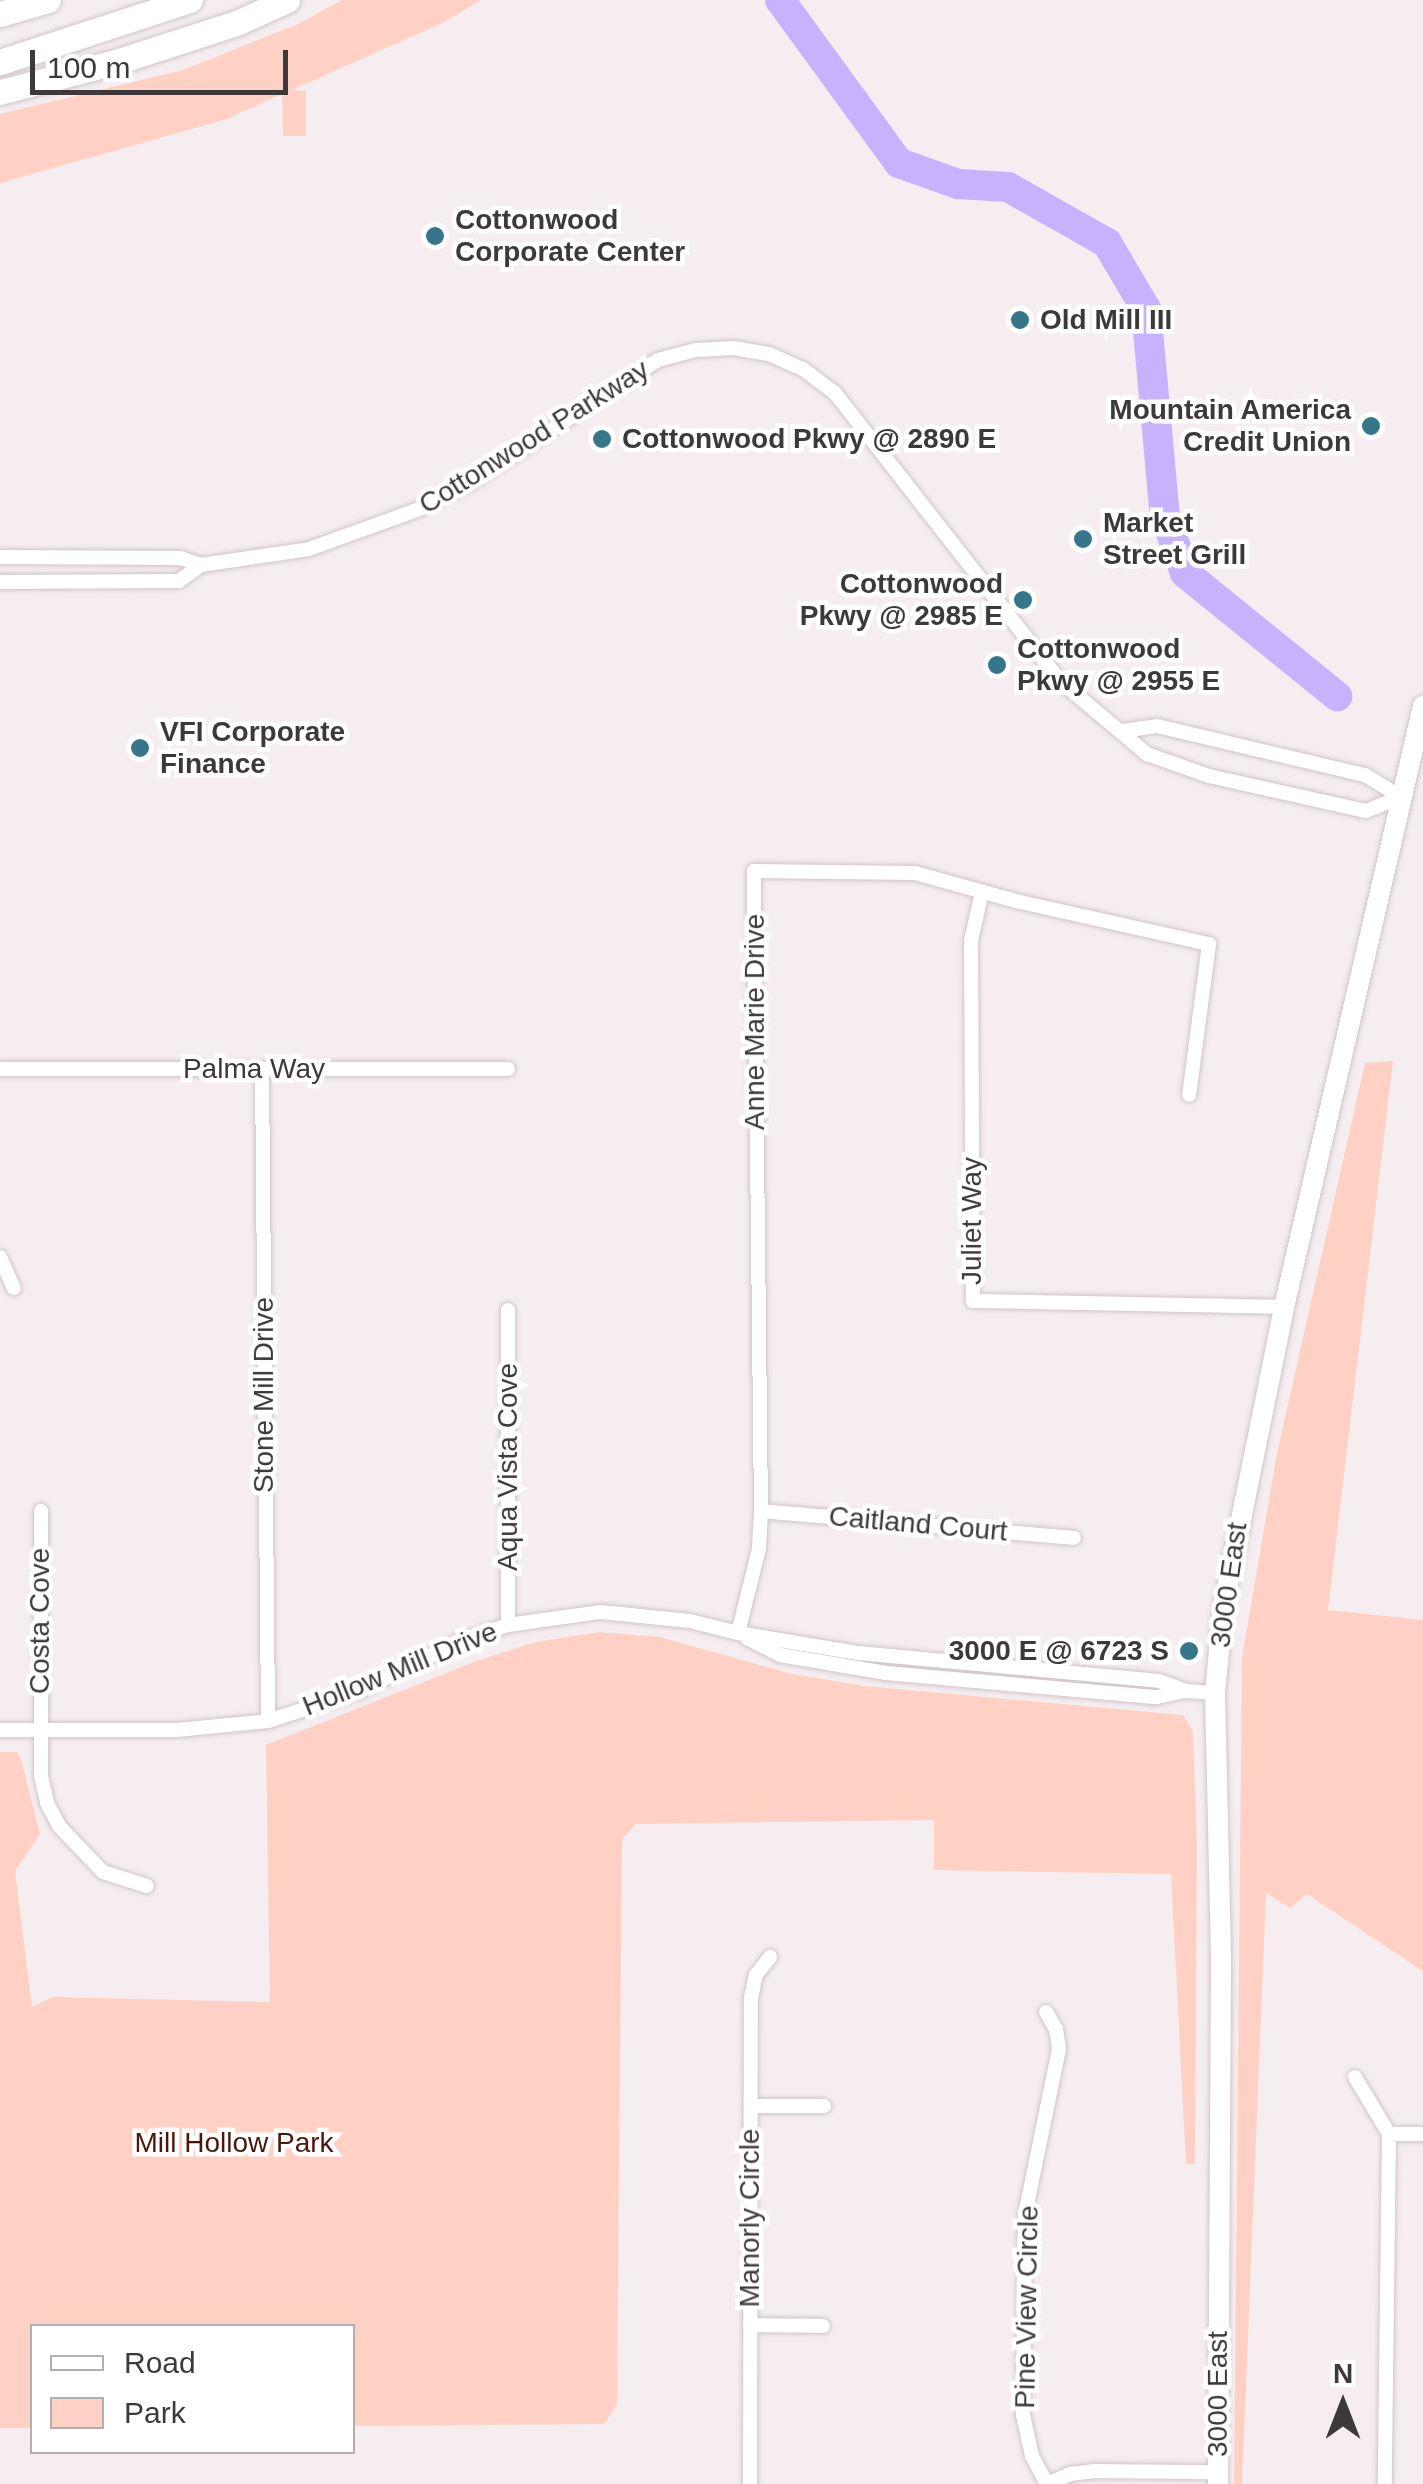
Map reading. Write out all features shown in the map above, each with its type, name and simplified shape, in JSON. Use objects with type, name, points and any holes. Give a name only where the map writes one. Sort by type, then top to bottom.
[{"type":"highway","points":[[0,14],[48,0]]},
{"type":"highway","points":[[0,62],[190,0]]},
{"type":"highway","points":[[0,92],[119,61],[239,22],[287,0]]},
{"type":"main road","name":"3000 East","points":[[1218,2478],[1221,1940],[1215,1694],[1234,1537],[1423,706]]},
{"type":"street","name":"Cottonwood Parkway","points":[[0,582],[179,581],[202,565],[309,548],[417,510],[504,462],[658,360],[696,350],[734,348],[769,354],[804,369],[835,392],[1060,681],[1147,754],[1209,776],[1366,811],[1401,797]]},
{"type":"street","name":"Cottonwood Parkway","points":[[0,557],[180,558],[202,565]]},
{"type":"street","points":[[1122,731],[1157,726],[1365,776],[1401,797]]},
{"type":"street","name":"Anne Marie Drive","points":[[738,1634],[759,1548],[762,1511],[754,871],[915,872],[982,892],[1209,944],[1189,1095]]},
{"type":"street","name":"Juliet Way","points":[[982,892],[971,941],[973,1300],[1284,1307]]},
{"type":"street","name":"Palma Way","points":[[0,1069],[508,1069]]},
{"type":"street","name":"Stone Mill Drive","points":[[262,1069],[268,1721]]},
{"type":"street","points":[[0,1257],[14,1288]]},
{"type":"street","name":"Aqua Vista Cove","points":[[508,1310],[508,1624]]},
{"type":"street","name":"Costa Cove","points":[[41,1511],[41,1776],[59,1826],[102,1872],[147,1886]]},
{"type":"street","name":"Caitland Court","points":[[762,1511],[1074,1538]]},
{"type":"street","name":"Hollow Mill Drive","points":[[0,1730],[177,1730],[268,1721],[358,1692],[458,1642],[508,1624],[601,1612],[690,1620],[738,1634],[887,1657],[1159,1681],[1186,1692],[1215,1694]]},
{"type":"street","name":"Manorly Circle","points":[[750,2484],[751,1998],[756,1975],[770,1957]]},
{"type":"street","name":"Pine View Circle","points":[[1046,2012],[1059,2049],[1025,2215],[1023,2415],[1032,2456],[1047,2484]]},
{"type":"street","points":[[1355,2077],[1388,2134],[1386,2484]]},
{"type":"street","points":[[750,2106],[824,2106]]},
{"type":"street","points":[[1388,2134],[1423,2134]]},
{"type":"street","points":[[750,2326],[823,2326]]},
{"type":"street","points":[[1047,2484],[1070,2474],[1093,2471],[1218,2478]]},
{"type":"green space","points":[[342,0],[481,0],[442,23],[292,90],[306,91],[306,136],[283,136],[282,94],[227,119],[0,183],[0,114],[183,70],[298,24]]},
{"type":"green space","points":[[1393,1061],[1328,1610],[1423,1620],[1423,1971],[1307,1894],[1290,1908],[1266,1893],[1242,2484],[1234,2484],[1242,1658],[1277,1453],[1365,1063]]},
{"type":"green space","name":"Mill Hollow Park","points":[[599,1632],[660,1637],[788,1673],[864,1686],[1183,1715],[1193,1731],[1197,1843],[1195,2164],[1186,2164],[1171,1874],[934,1870],[934,1820],[636,1824],[622,1839],[617,2405],[604,2424],[355,2426],[355,2324],[30,2324],[30,2428],[0,2428],[0,1752],[17,1752],[21,1759],[40,1834],[15,1871],[32,2007],[53,1997],[270,2002],[266,1745],[479,1660],[536,1642]]},
{"type":"waterway","points":[[780,0],[899,163],[958,184],[1008,187],[1107,243],[1146,309],[1165,516],[1185,573],[1337,696]]},
{"type":"place","name":"Cottonwood Corporate Center","points":[[435,236]]},
{"type":"place","name":"Old Mill III","points":[[1020,320]]},
{"type":"place","name":"Mountain America Credit Union","points":[[1371,426]]},
{"type":"place","name":"Cottonwood Pkwy @ 2890 E","points":[[602,439]]},
{"type":"place","name":"Market Street Grill","points":[[1083,539]]},
{"type":"place","name":"Cottonwood Pkwy @ 2985 E","points":[[1023,600]]},
{"type":"place","name":"Cottonwood Pkwy @ 2955 E","points":[[997,665]]},
{"type":"place","name":"VFI Corporate Finance","points":[[140,748]]},
{"type":"place","name":"3000 E @ 6723 S","points":[[1189,1651]]}]
